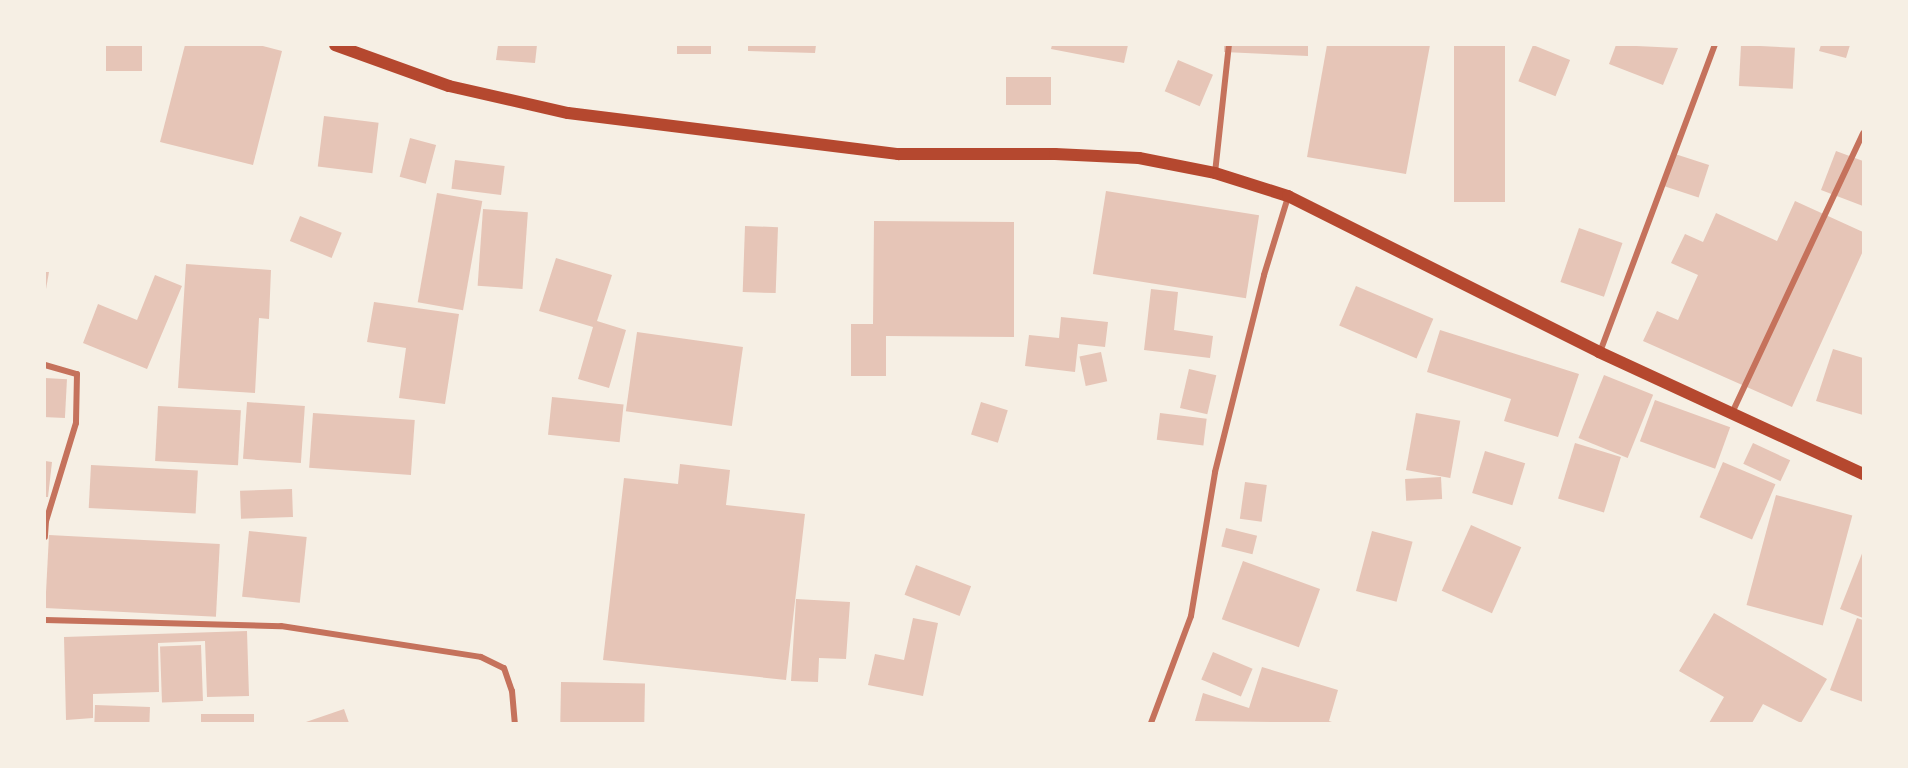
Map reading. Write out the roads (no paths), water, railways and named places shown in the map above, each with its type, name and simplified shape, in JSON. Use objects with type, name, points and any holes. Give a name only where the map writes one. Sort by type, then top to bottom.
[{"type":"main road","points":[[335,45],[449,86],[568,112],[898,154],[1055,154],[1139,158],[1215,173],[1288,196],[1599,352],[1863,474]]},
{"type":"street","points":[[1215,173],[1229,45]]},
{"type":"street","points":[[1599,352],[1715,45]]},
{"type":"street","points":[[1732,413],[1863,133]]},
{"type":"street","points":[[1151,723],[1191,616],[1215,472],[1264,275],[1288,196]]},
{"type":"street","points":[[45,365],[77,374],[76,423],[46,521],[45,537]]},
{"type":"street","points":[[45,620],[281,626],[481,657],[504,668],[512,691],[515,723]]}]
